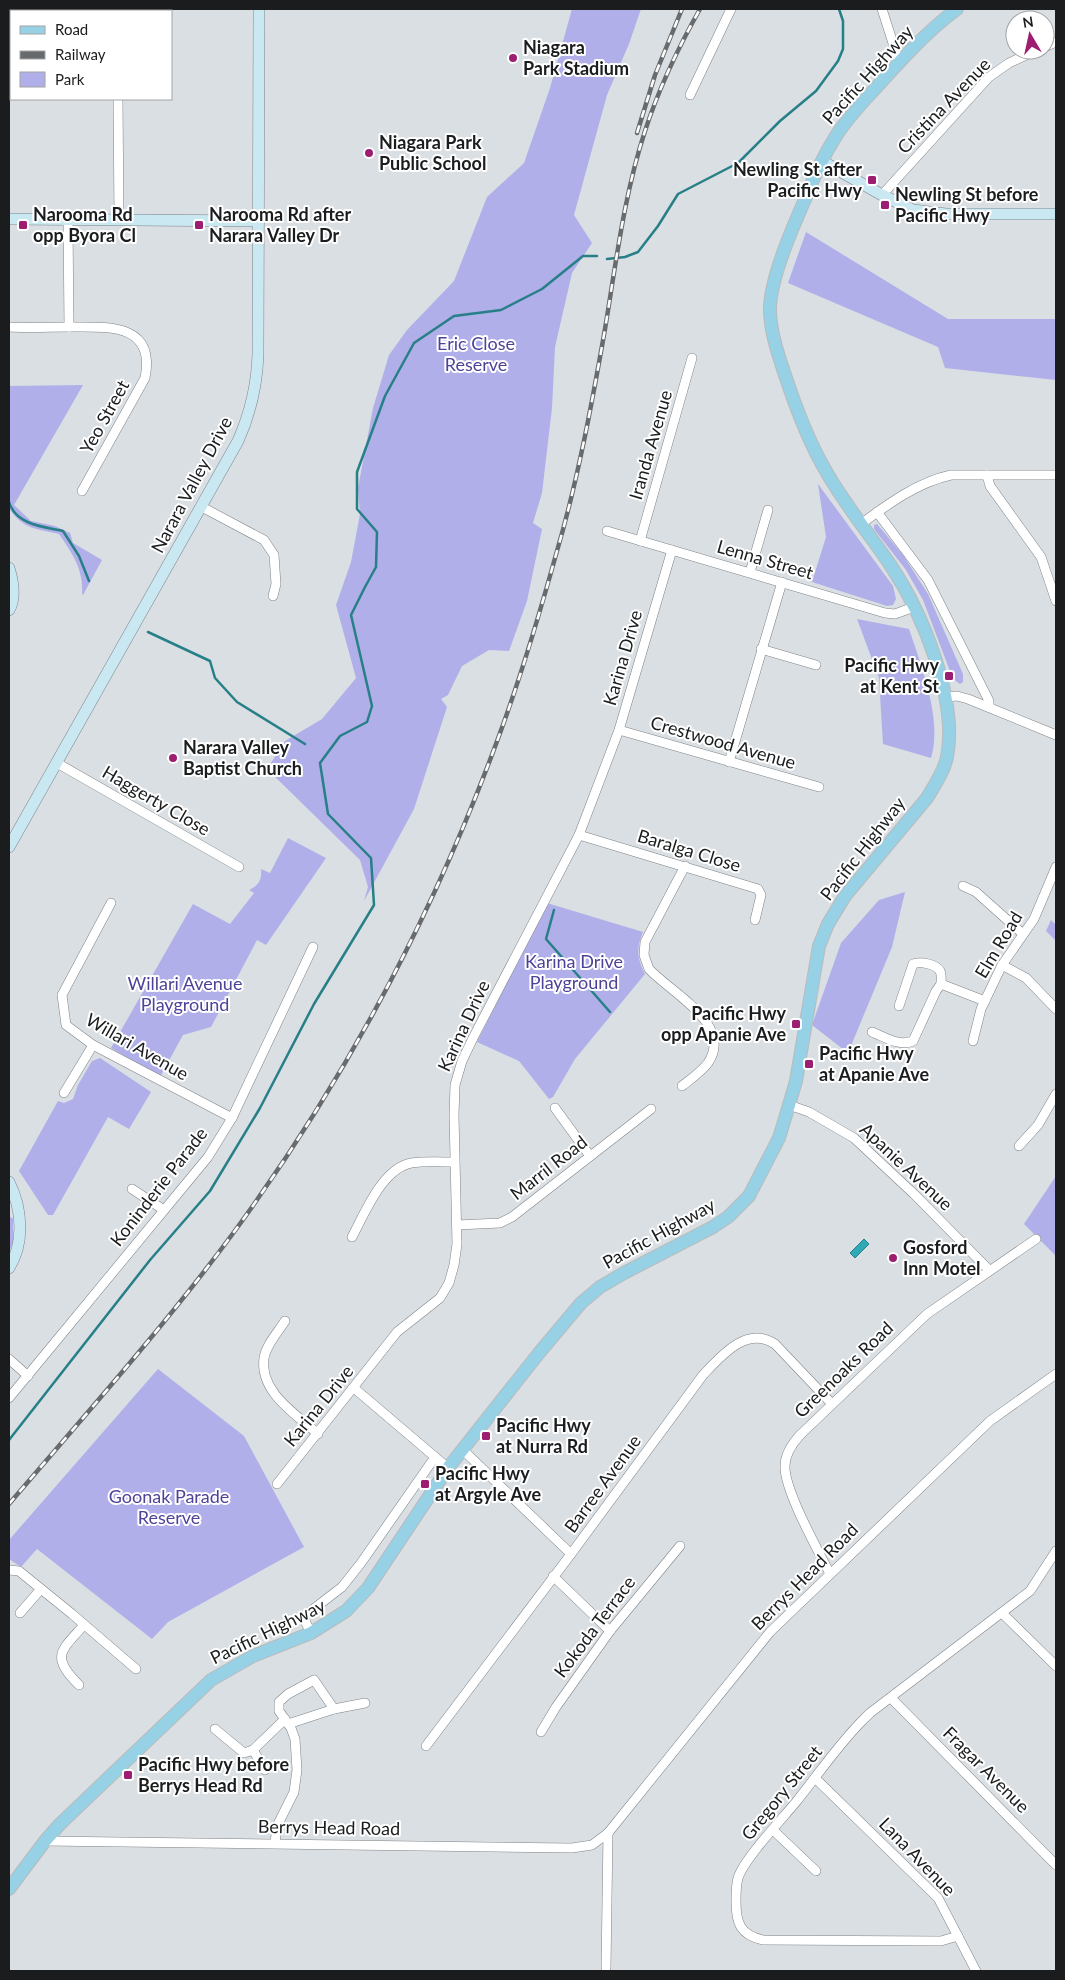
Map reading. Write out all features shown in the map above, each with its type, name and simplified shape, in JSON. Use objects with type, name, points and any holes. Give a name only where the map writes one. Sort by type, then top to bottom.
[{"type":"main road","name":"Narara Valley Drive","points":[[9,847],[202,507],[246,423],[255,391],[258,354],[259,9]]},
{"type":"main road","name":"Pacific Highway","points":[[9,1889],[45,1840],[211,1680],[253,1656],[311,1633],[342,1614],[368,1588],[448,1468],[581,1303],[600,1287],[624,1273],[713,1227],[739,1206],[752,1191],[766,1165],[790,1105],[796,1081],[819,946],[828,924],[845,896],[927,798],[937,781],[946,759],[949,730],[946,697],[914,607],[891,567],[836,489],[809,440],[780,358],[770,312],[772,291],[777,271],[802,205],[822,161],[848,120],[899,62],[957,9]]},
{"type":"main road","points":[[822,161],[912,210],[935,214],[1056,214]]},
{"type":"main road","points":[[9,219],[259,221]]},
{"type":"main road","points":[[9,568],[12,579],[13,603],[9,610]]},
{"type":"main road","points":[[9,1182],[16,1201],[19,1224],[18,1246],[9,1268]]},
{"type":"street","points":[[690,95],[731,9]]},
{"type":"street","points":[[882,9],[899,62]]},
{"type":"street","name":"Cristina Avenue","points":[[882,195],[990,77],[1015,60]]},
{"type":"street","points":[[118,100],[119,220]]},
{"type":"street","points":[[68,220],[69,327]]},
{"type":"street","name":"Yeo Street","points":[[9,328],[111,327],[130,334],[141,346],[147,363],[145,378],[82,491]]},
{"type":"street","name":"Iranda Avenue","points":[[640,541],[692,358]]},
{"type":"street","points":[[861,524],[925,483],[937,478],[950,475],[1056,475]]},
{"type":"street","points":[[987,475],[990,486],[1041,557],[1056,601]]},
{"type":"street","points":[[202,507],[264,540],[274,555],[276,584],[273,596]]},
{"type":"street","points":[[750,572],[768,510]]},
{"type":"street","points":[[878,512],[918,565],[937,595],[989,701],[988,707]]},
{"type":"street","name":"Lenna Street","points":[[607,531],[886,613],[894,614],[914,607]]},
{"type":"street","name":"Karina Drive","points":[[277,1484],[397,1332],[440,1298],[449,1283],[454,1265],[457,1225],[454,1162],[455,1085],[462,1062],[579,835],[619,730],[672,550]]},
{"type":"street","points":[[729,762],[782,582]]},
{"type":"street","points":[[761,649],[816,665]]},
{"type":"street","points":[[946,697],[957,696],[1056,734]]},
{"type":"street","name":"Crestwood Avenue","points":[[619,730],[819,787]]},
{"type":"street","name":"Haggerty Close","points":[[56,763],[239,867]]},
{"type":"street","name":"Baralga Close","points":[[579,835],[758,889],[761,895],[755,920]]},
{"type":"street","points":[[682,1086],[708,1063],[715,1045],[714,1036],[710,1027],[699,1013],[649,969],[644,949],[648,936],[685,866]]},
{"type":"street","name":"Elm Road","points":[[973,1040],[985,1001],[1002,965],[1034,919],[1056,867]]},
{"type":"street","points":[[963,886],[976,892],[1023,934]]},
{"type":"street","name":"Willari Avenue","points":[[111,903],[62,995],[66,1025],[93,1044],[232,1118]]},
{"type":"street","name":"Koninderie Parade","points":[[9,1398],[208,1157],[232,1118],[313,947]]},
{"type":"street","points":[[872,1032],[898,1042],[913,1041],[941,984],[940,971],[936,967],[919,962],[913,964],[899,1006]]},
{"type":"street","points":[[1002,965],[1026,978],[1056,1009]]},
{"type":"street","points":[[941,984],[985,1001]]},
{"type":"street","points":[[64,1093],[93,1044]]},
{"type":"street","points":[[1019,1146],[1038,1125],[1056,1094]]},
{"type":"street","name":"Apanie Avenue","points":[[790,1105],[809,1112],[854,1138],[914,1194],[989,1270]]},
{"type":"street","points":[[555,1108],[590,1156]]},
{"type":"street","name":"Marril Road","points":[[457,1225],[500,1223],[506,1221],[651,1109]]},
{"type":"street","points":[[352,1237],[383,1182],[394,1171],[412,1163],[454,1162]]},
{"type":"street","points":[[132,1189],[164,1210]]},
{"type":"street","name":"Greenoaks Road","points":[[830,1574],[791,1494],[785,1466],[790,1448],[832,1404],[918,1321],[1036,1239]]},
{"type":"street","points":[[285,1321],[264,1356],[266,1379],[274,1395],[318,1434]]},
{"type":"street","name":"Barree Avenue","points":[[426,1746],[703,1375],[720,1357],[740,1342],[749,1338],[767,1339],[775,1344],[832,1404]]},
{"type":"street","points":[[9,1359],[28,1376]]},
{"type":"street","name":"Berrys Head Road","points":[[45,1840],[572,1848],[592,1845],[608,1833],[770,1632],[990,1421],[1055,1377]]},
{"type":"street","points":[[354,1388],[448,1468]]},
{"type":"street","points":[[463,1450],[571,1554]]},
{"type":"street","points":[[311,1633],[303,1617],[342,1587],[435,1457]]},
{"type":"street","name":"Kokoda Terrace","points":[[540,1732],[610,1631],[680,1546]]},
{"type":"street","name":"Gregory Street","points":[[958,1936],[940,1941],[763,1940],[748,1936],[737,1918],[736,1890],[738,1878],[743,1868],[859,1724],[1030,1591],[1056,1551]]},
{"type":"street","points":[[9,1570],[19,1572],[41,1589],[136,1669]]},
{"type":"street","points":[[553,1576],[610,1631]]},
{"type":"street","points":[[20,1613],[41,1589]]},
{"type":"street","points":[[1002,1613],[1056,1666]]},
{"type":"street","points":[[79,1685],[65,1671],[61,1657],[64,1649],[84,1625]]},
{"type":"street","points":[[275,1843],[277,1826],[294,1792],[297,1779],[297,1746],[293,1733],[278,1708],[281,1699],[314,1680],[334,1709]]},
{"type":"street","name":"Fragar Avenue","points":[[891,1698],[1056,1865]]},
{"type":"street","points":[[215,1729],[244,1753],[253,1750],[286,1721],[365,1703]]},
{"type":"street","points":[[253,1750],[265,1770]]},
{"type":"street","name":"Lana Avenue","points":[[815,1778],[938,1898],[976,1971]]},
{"type":"street","points":[[773,1830],[816,1871]]},
{"type":"street","points":[[606,1968],[608,1833]]},
{"type":"green space","name":"Eric Close Reserve","points":[[572,9],[641,9],[629,44],[607,95],[574,215],[592,243],[572,273],[555,347],[552,408],[542,493],[533,523],[542,529],[527,601],[509,651],[489,650],[462,666],[448,695],[441,699],[447,707],[414,809],[364,901],[368,887],[360,860],[267,769],[285,741],[322,719],[356,678],[336,605],[351,562],[360,514],[358,488],[373,408],[389,355],[407,330],[454,281],[487,197],[524,163],[550,88]]},
{"type":"green space","points":[[806,232],[948,319],[1056,319],[1056,380],[945,368],[938,347],[788,283]]},
{"type":"green space","points":[[83,385],[14,505],[31,521],[55,526],[70,533],[73,543],[102,560],[83,595],[79,569],[73,555],[59,534],[25,524],[9,508],[9,386]]},
{"type":"green space","points":[[818,484],[893,586],[896,599],[893,605],[887,606],[812,582],[826,537]]},
{"type":"green space","points":[[877,524],[903,555],[928,594],[963,674],[963,682],[960,684],[953,679],[923,600],[906,570],[874,529],[874,525]]},
{"type":"green space","points":[[857,619],[909,629],[929,693],[932,710],[934,743],[931,758],[883,744],[879,678]]},
{"type":"green space","name":"Willari Avenue Playground","points":[[288,838],[326,858],[266,945],[257,940],[211,1027],[183,1035],[160,1077],[111,1048],[193,904],[230,924],[254,893],[249,890],[259,882],[261,869],[270,873]]},
{"type":"green space","points":[[905,892],[892,947],[848,1053],[812,1025],[841,943],[879,900]]},
{"type":"green space","name":"Karina Drive Playground","points":[[547,903],[643,932],[638,953],[645,974],[575,1059],[553,1097],[549,1099],[519,1061],[477,1042]]},
{"type":"green space","points":[[1051,920],[1056,925],[1056,941],[1046,931]]},
{"type":"green space","points":[[100,1058],[151,1092],[129,1129],[108,1117],[53,1215],[48,1215],[19,1171],[58,1101],[64,1103],[73,1099],[78,1085],[92,1061]]},
{"type":"green space","points":[[1056,1176],[1056,1256],[1024,1224]]},
{"type":"green space","points":[[9,1216],[13,1219],[13,1242],[9,1253]]},
{"type":"green space","name":"Goonak Parade Reserve","points":[[158,1369],[244,1436],[304,1547],[168,1622],[152,1639],[37,1549],[21,1567],[9,1559],[9,1540]]},
{"type":"shaded area","points":[[864,1239],[869,1244],[855,1258],[850,1253]]},
{"type":"waterway","points":[[607,259],[625,257],[638,252],[658,226],[678,194],[738,163],[780,121],[816,91],[838,61],[843,49],[843,21],[839,9]]},
{"type":"waterway","points":[[9,1440],[150,1260],[210,1191],[260,1108],[314,1004],[374,905],[371,858],[328,814],[320,763],[340,736],[367,722],[372,706],[351,615],[376,567],[377,532],[357,509],[357,472],[385,396],[414,343],[454,316],[501,310],[542,289],[583,256],[597,256]]},
{"type":"waterway","points":[[9,502],[13,510],[24,520],[39,526],[63,531],[79,556],[89,581]]},
{"type":"waterway","points":[[148,632],[210,661],[215,678],[237,702],[305,744]]},
{"type":"waterway","points":[[554,910],[546,939],[610,1012]]},
{"type":"railway","points":[[637,133],[655,75],[682,9]]},
{"type":"railway","points":[[9,1504],[124,1370],[234,1232],[274,1175],[348,1058],[414,935],[471,809],[513,696],[536,624],[565,524],[590,413],[631,180],[650,115],[677,53],[700,9]]},
{"type":"place","name":"Niagara Park Stadium","points":[[513,58]]},
{"type":"place","name":"Niagara Park Public School","points":[[369,153]]},
{"type":"place","name":"Newling St after Pacific Hwy","points":[[872,180]]},
{"type":"place","name":"Newling St before Pacific Hwy","points":[[885,205]]},
{"type":"place","name":"Narooma Rd opp Byora Cl","points":[[23,225]]},
{"type":"place","name":"Narooma Rd after Narara Valley Dr","points":[[199,225]]},
{"type":"place","name":"Pacific Hwy at Kent St","points":[[949,676]]},
{"type":"place","name":"Narara Valley Baptist Church","points":[[173,758]]},
{"type":"place","name":"Pacific Hwy opp Apanie Ave","points":[[796,1024]]},
{"type":"place","name":"Pacific Hwy at Apanie Ave","points":[[809,1064]]},
{"type":"place","name":"Gosford Inn Motel","points":[[893,1258]]},
{"type":"place","name":"Pacific Hwy at Nurra Rd","points":[[486,1436]]},
{"type":"place","name":"Pacific Hwy at Argyle Ave","points":[[425,1484]]},
{"type":"place","name":"Pacific Hwy before Berrys Head Rd","points":[[128,1775]]}]
